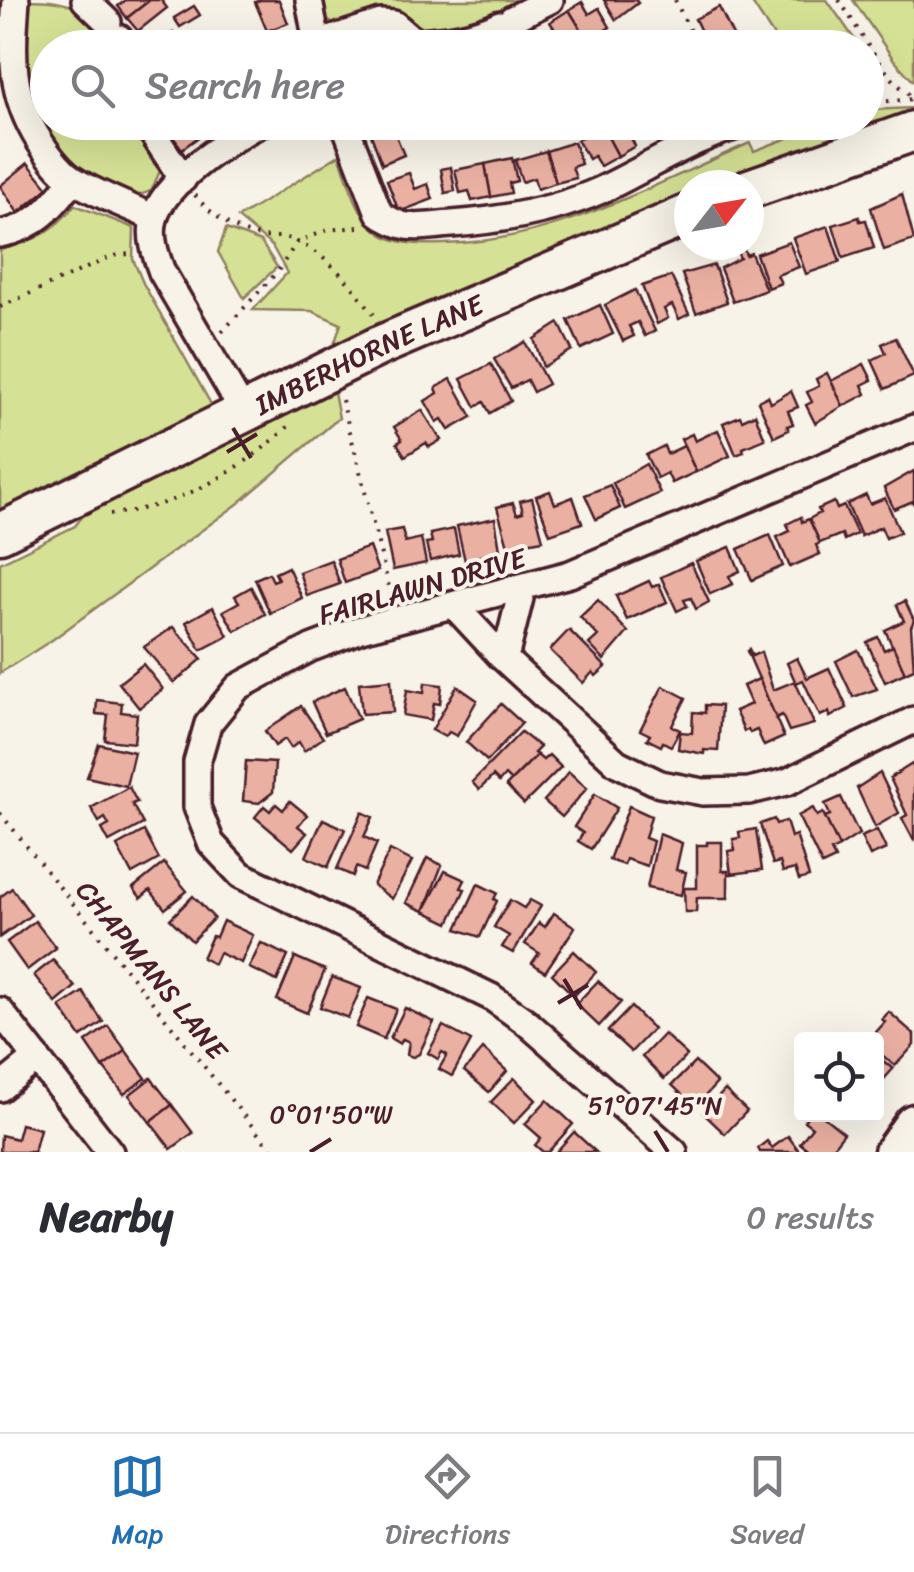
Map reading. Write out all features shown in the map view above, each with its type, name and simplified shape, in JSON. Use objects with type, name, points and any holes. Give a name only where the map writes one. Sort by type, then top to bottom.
[{"type":"street","points":[[16,0],[6,42],[30,126]]},
{"type":"street","points":[[85,0],[112,30]]},
{"type":"street","points":[[308,0],[315,30]]},
{"type":"street","points":[[483,30],[550,0]]},
{"type":"street","points":[[363,30],[382,23],[394,24],[401,30]]},
{"type":"street","points":[[764,184],[914,131]]},
{"type":"street","points":[[39,140],[73,180],[154,218]]},
{"type":"street","points":[[156,140],[183,179]]},
{"type":"street","points":[[230,140],[183,179],[162,203],[154,218],[154,250],[162,272],[243,411]]},
{"type":"street","points":[[350,140],[379,213],[408,228],[478,222],[545,210],[601,190],[699,140]]},
{"type":"street","points":[[0,234],[22,230],[50,210],[73,180]]},
{"type":"street","name":"IMBERHORNE LANE","points":[[0,533],[394,340],[674,220]]},
{"type":"street","name":"FAIRLAWN DRIVE","points":[[674,1152],[525,1021],[491,997],[241,876],[211,844],[197,806],[196,762],[208,724],[238,686],[311,648],[396,618],[570,574],[914,428]]},
{"type":"street","points":[[501,656],[520,598],[518,590]]},
{"type":"street","points":[[457,604],[501,656],[618,762],[660,784],[703,792],[749,791],[786,782],[914,720]]},
{"type":"street","points":[[0,1011],[110,1152]]},
{"type":"street","points":[[0,1088],[37,1058]]},
{"type":"street","points":[[894,1152],[914,1124]]},
{"type":"path","points":[[675,0],[689,30]]},
{"type":"path","points":[[839,0],[860,30]]},
{"type":"path","points":[[884,66],[914,99]]},
{"type":"path","points":[[884,102],[914,99]]},
{"type":"path","points":[[183,179],[206,209],[227,223],[260,237],[286,237],[298,242],[340,274],[394,340]]},
{"type":"path","points":[[205,349],[278,272],[298,242],[328,230],[359,226],[379,213]]},
{"type":"path","points":[[0,308],[113,256],[154,250]]},
{"type":"path","points":[[330,370],[338,386],[396,618]]},
{"type":"path","points":[[95,514],[146,508],[204,486],[238,469],[296,419]]},
{"type":"path","name":"CHAPMANS LANE","points":[[0,813],[273,1152]]},
{"type":"green space","points":[[26,0],[56,2],[77,9],[100,30],[30,30],[30,94],[23,75]]},
{"type":"green space","points":[[322,0],[532,0],[478,24],[449,30],[422,30],[401,18],[339,29],[320,13]]},
{"type":"green space","points":[[750,0],[827,0],[848,30],[770,30]]},
{"type":"green space","points":[[853,0],[914,0],[914,82],[884,45],[884,30],[874,30]]},
{"type":"green space","points":[[914,108],[914,120],[884,128],[884,109]]},
{"type":"green space","points":[[51,140],[149,140],[154,154],[150,158],[160,171],[151,191],[137,196],[84,173]]},
{"type":"green space","points":[[783,140],[842,140],[764,170],[690,170],[750,143],[754,151]]},
{"type":"green space","points":[[339,155],[360,210],[374,228],[397,241],[484,241],[562,222],[674,177],[674,206],[329,360],[341,324],[312,311],[253,310],[287,273],[272,246],[238,218]]},
{"type":"green space","points":[[75,205],[134,228],[133,259],[143,283],[217,415],[0,514],[0,250],[42,235]]},
{"type":"green space","points":[[226,229],[261,242],[277,267],[244,298],[218,252]]},
{"type":"green space","points":[[332,381],[339,418],[239,503],[52,640],[0,673],[0,563],[75,526],[93,503]]},
{"type":"building","points":[[126,0],[150,0],[127,18],[118,6]]},
{"type":"building","points":[[150,0],[161,0],[167,8],[139,30],[127,18]]},
{"type":"building","points":[[279,0],[288,23],[267,30],[255,2]]},
{"type":"building","points":[[604,0],[636,0],[638,3],[616,20]]},
{"type":"building","points":[[582,2],[589,14],[599,8],[610,27],[581,30],[569,10]]},
{"type":"building","points":[[194,6],[200,15],[180,27],[174,18]]},
{"type":"building","points":[[719,7],[730,30],[700,30],[695,19]]},
{"type":"building","points":[[569,10],[581,30],[555,30],[550,22]]},
{"type":"building","points":[[175,140],[194,140],[182,149]]},
{"type":"building","points":[[373,140],[398,140],[404,155],[382,164]]},
{"type":"building","points":[[577,140],[609,140],[618,156],[600,166],[594,156],[589,159]]},
{"type":"building","points":[[609,140],[632,140],[635,146],[618,156]]},
{"type":"building","points":[[574,142],[581,164],[572,167],[576,178],[556,183],[546,151]]},
{"type":"building","points":[[546,151],[556,183],[537,189],[534,178],[522,182],[515,160]]},
{"type":"building","points":[[512,158],[517,181],[509,183],[511,193],[491,197],[485,164]]},
{"type":"building","points":[[28,163],[48,188],[18,213],[0,186]]},
{"type":"building","points":[[485,164],[491,197],[472,201],[469,191],[460,193],[455,170]]},
{"type":"building","points":[[451,167],[455,191],[445,193],[441,169]]},
{"type":"building","points":[[409,173],[415,189],[428,184],[433,199],[399,212],[387,180]]},
{"type":"building","points":[[902,194],[914,240],[884,250],[871,208]]},
{"type":"building","points":[[859,217],[860,221],[866,220],[874,248],[843,258],[833,225]]},
{"type":"building","points":[[828,226],[840,262],[806,274],[793,238]]},
{"type":"building","points":[[789,242],[799,267],[777,275],[781,283],[768,288],[758,260],[764,260],[764,251]]},
{"type":"building","points":[[736,260],[754,260],[766,290],[733,302],[720,268]]},
{"type":"building","points":[[714,265],[727,302],[696,313],[682,274]]},
{"type":"building","points":[[671,276],[689,314],[679,319],[672,305],[664,309],[668,318],[657,324],[642,286]]},
{"type":"building","points":[[635,290],[655,331],[645,336],[638,322],[629,326],[634,336],[623,341],[605,305]]},
{"type":"building","points":[[600,305],[613,334],[581,349],[568,320]]},
{"type":"building","points":[[559,323],[572,350],[543,367],[534,339]]},
{"type":"building","points":[[896,338],[914,376],[885,389],[872,360],[886,353],[882,344]]},
{"type":"building","points":[[525,342],[548,384],[533,392],[527,380],[511,388],[494,359]]},
{"type":"building","points":[[491,364],[511,401],[490,413],[484,402],[476,407],[461,379]]},
{"type":"building","points":[[864,364],[872,380],[862,385],[866,394],[843,406],[831,381]]},
{"type":"building","points":[[827,373],[843,406],[815,423],[806,405],[812,402],[807,392],[819,386],[816,379]]},
{"type":"building","points":[[451,379],[472,417],[449,430],[442,419],[437,422],[425,401]]},
{"type":"building","points":[[791,391],[798,407],[788,411],[793,424],[774,437],[758,401],[768,396],[771,403]]},
{"type":"building","points":[[422,410],[441,440],[429,447],[426,443],[405,456],[394,427]]},
{"type":"building","points":[[755,414],[765,439],[736,455],[723,423]]},
{"type":"building","points":[[718,430],[730,456],[696,472],[681,439],[692,434],[695,441]]},
{"type":"building","points":[[664,446],[667,454],[684,446],[696,472],[672,483],[667,473],[657,478],[646,455]]},
{"type":"building","points":[[646,464],[660,493],[625,509],[613,483]]},
{"type":"building","points":[[914,471],[914,505],[913,501],[894,509],[884,488]]},
{"type":"building","points":[[610,485],[620,508],[596,519],[585,495]]},
{"type":"building","points":[[550,491],[555,504],[573,497],[582,523],[550,534],[536,496]]},
{"type":"building","points":[[866,495],[870,504],[885,498],[900,532],[886,538],[881,527],[861,536],[847,504]]},
{"type":"building","points":[[532,498],[543,540],[508,546],[497,507],[513,503],[517,514],[523,512],[520,501]]},
{"type":"building","points":[[834,502],[837,509],[844,506],[857,534],[844,540],[842,534],[820,543],[809,519],[820,513],[818,509]]},
{"type":"building","points":[[801,517],[802,522],[809,519],[820,543],[816,545],[820,554],[790,567],[777,537],[790,531],[787,524]]},
{"type":"building","points":[[495,518],[500,550],[465,561],[457,526]]},
{"type":"building","points":[[402,529],[405,542],[421,538],[426,563],[393,570],[385,532]]},
{"type":"building","points":[[454,529],[459,554],[430,561],[426,543],[432,542],[430,534]]},
{"type":"building","points":[[770,535],[783,566],[752,580],[738,549]]},
{"type":"building","points":[[369,547],[378,571],[345,583],[337,559]]},
{"type":"building","points":[[730,547],[740,571],[729,576],[733,584],[710,594],[696,561]]},
{"type":"building","points":[[331,560],[340,584],[307,596],[299,572]]},
{"type":"building","points":[[691,563],[709,602],[696,609],[691,598],[684,600],[687,606],[677,611],[661,577]]},
{"type":"building","points":[[288,567],[302,598],[270,613],[255,579],[269,573],[273,581],[278,579],[275,573]]},
{"type":"building","points":[[649,581],[652,587],[659,584],[667,602],[627,620],[616,596]]},
{"type":"building","points":[[251,587],[265,614],[235,631],[223,611],[239,602],[235,596]]},
{"type":"building","points":[[598,600],[628,632],[604,660],[589,644],[598,636],[580,617]]},
{"type":"building","points":[[905,601],[914,620],[914,669],[905,673],[885,630],[904,621],[897,605]]},
{"type":"building","points":[[213,607],[228,636],[201,650],[186,622]]},
{"type":"building","points":[[173,627],[202,659],[174,683],[144,647]]},
{"type":"building","points":[[569,630],[606,667],[596,676],[593,672],[583,683],[550,650]]},
{"type":"building","points":[[878,637],[884,650],[893,646],[905,673],[885,682],[867,642]]},
{"type":"building","points":[[749,649],[752,656],[761,652],[773,690],[795,681],[814,724],[789,731],[782,715],[776,718]]},
{"type":"building","points":[[858,650],[877,689],[853,697],[836,661]]},
{"type":"building","points":[[797,658],[807,678],[829,668],[847,708],[830,717],[829,712],[820,716],[803,680],[796,683],[787,663]]},
{"type":"building","points":[[143,664],[163,689],[139,708],[119,683]]},
{"type":"building","points":[[759,679],[784,737],[764,746],[757,730],[744,731],[735,711],[751,704],[743,686]]},
{"type":"building","points":[[391,680],[393,712],[362,714],[359,683]]},
{"type":"building","points":[[425,683],[442,685],[440,704],[434,703],[431,720],[403,715],[407,690],[424,693]]},
{"type":"building","points":[[457,686],[477,700],[457,736],[449,732],[445,737],[432,730]]},
{"type":"building","points":[[663,686],[686,698],[672,726],[680,730],[671,746],[647,739],[650,735],[640,730]]},
{"type":"building","points":[[345,687],[359,719],[326,733],[312,702]]},
{"type":"building","points":[[97,700],[122,703],[121,712],[137,714],[134,743],[105,740],[108,715],[96,714]]},
{"type":"building","points":[[501,704],[522,723],[487,761],[466,742]]},
{"type":"building","points":[[705,705],[721,706],[718,751],[704,750],[704,754],[678,749],[680,732],[692,733],[693,712],[705,713]]},
{"type":"building","points":[[301,706],[323,738],[304,751],[299,742],[291,748],[285,739],[275,746],[265,731]]},
{"type":"building","points":[[521,732],[540,747],[534,753],[537,755],[511,781],[505,775],[499,782],[493,776],[479,790],[472,782]]},
{"type":"building","points":[[99,744],[134,752],[126,786],[87,777]]},
{"type":"building","points":[[537,755],[543,760],[549,755],[561,767],[524,804],[506,786]]},
{"type":"building","points":[[246,761],[275,763],[273,792],[259,803],[243,801]]},
{"type":"building","points":[[912,764],[914,841],[902,818],[907,815],[890,778]]},
{"type":"building","points":[[569,772],[587,788],[562,817],[544,801]]},
{"type":"building","points":[[880,773],[899,813],[875,827],[857,788]]},
{"type":"building","points":[[129,787],[137,802],[132,804],[143,824],[109,842],[102,829],[109,825],[105,818],[99,822],[91,808]]},
{"type":"building","points":[[595,794],[617,808],[591,849],[578,841],[583,833],[574,827]]},
{"type":"building","points":[[841,797],[859,834],[839,847],[825,817],[830,815],[825,804]]},
{"type":"building","points":[[290,801],[307,815],[298,826],[307,833],[293,849],[255,817],[264,806],[270,811],[276,804],[283,810]]},
{"type":"building","points":[[629,806],[651,816],[645,838],[653,841],[647,866],[626,859],[624,865],[609,860]]},
{"type":"building","points":[[813,808],[817,816],[823,813],[839,847],[831,851],[835,859],[822,865],[798,816]]},
{"type":"building","points":[[362,812],[373,817],[364,837],[377,843],[365,871],[356,867],[353,876],[337,869]]},
{"type":"building","points":[[323,819],[345,829],[328,867],[306,857]]},
{"type":"building","points":[[774,819],[776,824],[786,821],[791,837],[796,835],[809,877],[799,880],[795,869],[783,872],[780,862],[773,864],[760,824]]},
{"type":"building","points":[[756,829],[762,870],[731,874],[728,851],[735,850],[733,839],[740,838],[739,832]]},
{"type":"building","points":[[877,830],[886,849],[870,856],[861,837]]},
{"type":"building","points":[[144,831],[159,859],[132,874],[117,846]]},
{"type":"building","points":[[659,834],[682,843],[676,870],[686,872],[681,895],[647,888]]},
{"type":"building","points":[[722,842],[722,871],[728,871],[728,898],[697,898],[696,912],[685,912],[684,888],[697,888],[697,845]]},
{"type":"building","points":[[390,850],[412,861],[392,899],[373,885]]},
{"type":"building","points":[[427,858],[442,865],[424,911],[406,903]]},
{"type":"building","points":[[164,863],[187,891],[165,909],[150,890],[141,898],[133,888]]},
{"type":"building","points":[[445,871],[465,880],[461,888],[465,889],[449,923],[424,911]]},
{"type":"building","points":[[478,884],[497,893],[480,937],[457,929]]},
{"type":"building","points":[[12,888],[31,915],[0,937],[0,897]]},
{"type":"building","points":[[193,896],[214,918],[192,941],[170,919]]},
{"type":"building","points":[[510,900],[524,908],[530,900],[541,906],[513,953],[502,947],[509,936],[494,927]]},
{"type":"building","points":[[554,913],[575,927],[545,972],[532,963],[539,953],[525,944],[539,923],[545,927]]},
{"type":"building","points":[[35,921],[56,948],[27,970],[7,942]]},
{"type":"building","points":[[223,921],[253,935],[241,963],[219,953],[214,964],[202,958]]},
{"type":"building","points":[[261,943],[288,956],[277,981],[249,968]]},
{"type":"building","points":[[574,951],[596,972],[574,996],[552,974]]},
{"type":"building","points":[[295,957],[325,970],[307,1013],[277,1000]]},
{"type":"building","points":[[53,960],[75,987],[56,1003],[34,975]]},
{"type":"building","points":[[332,977],[361,988],[348,1018],[320,1007]]},
{"type":"building","points":[[598,981],[621,1002],[599,1026],[576,1004]]},
{"type":"building","points":[[83,992],[103,1022],[81,1037],[60,1007]]},
{"type":"building","points":[[368,998],[396,1009],[384,1039],[356,1027]]},
{"type":"building","points":[[631,1007],[653,1029],[631,1052],[608,1031]]},
{"type":"building","points":[[405,1008],[434,1022],[419,1054],[413,1057],[407,1055],[409,1042],[403,1039],[400,1044],[390,1038]]},
{"type":"building","points":[[889,1012],[914,1034],[914,1045],[895,1066],[884,1057],[884,1032],[876,1032],[885,1022],[882,1019]]},
{"type":"building","points":[[108,1026],[126,1051],[103,1067],[86,1042]]},
{"type":"building","points":[[443,1026],[471,1041],[452,1076],[439,1069],[447,1055],[442,1052],[438,1059],[428,1053]]},
{"type":"building","points":[[664,1034],[687,1055],[664,1079],[642,1057]]},
{"type":"building","points":[[483,1049],[507,1071],[489,1092],[464,1071]]},
{"type":"building","points":[[126,1051],[146,1078],[124,1094],[103,1067]]},
{"type":"building","points":[[695,1062],[717,1083],[695,1107],[672,1085]]},
{"type":"building","points":[[884,1062],[893,1069],[884,1079]]},
{"type":"building","points":[[151,1078],[172,1105],[150,1122],[129,1095]]},
{"type":"building","points":[[514,1078],[536,1100],[514,1123],[491,1102]]},
{"type":"building","points":[[725,1090],[747,1111],[725,1134],[703,1113]]},
{"type":"building","points":[[547,1100],[573,1124],[548,1152],[543,1152],[535,1145],[541,1138],[525,1124]]},
{"type":"building","points":[[172,1105],[193,1133],[171,1149],[150,1122]]},
{"type":"building","points":[[805,1122],[830,1122],[844,1133],[829,1152],[811,1152],[800,1143],[812,1127]]},
{"type":"building","points":[[21,1124],[40,1129],[34,1152],[0,1152],[1,1135],[17,1139]]},
{"type":"building","points":[[574,1132],[596,1152],[556,1152]]},
{"type":"building","points":[[788,1136],[800,1152],[760,1152],[758,1148],[767,1141],[772,1148]]}]
